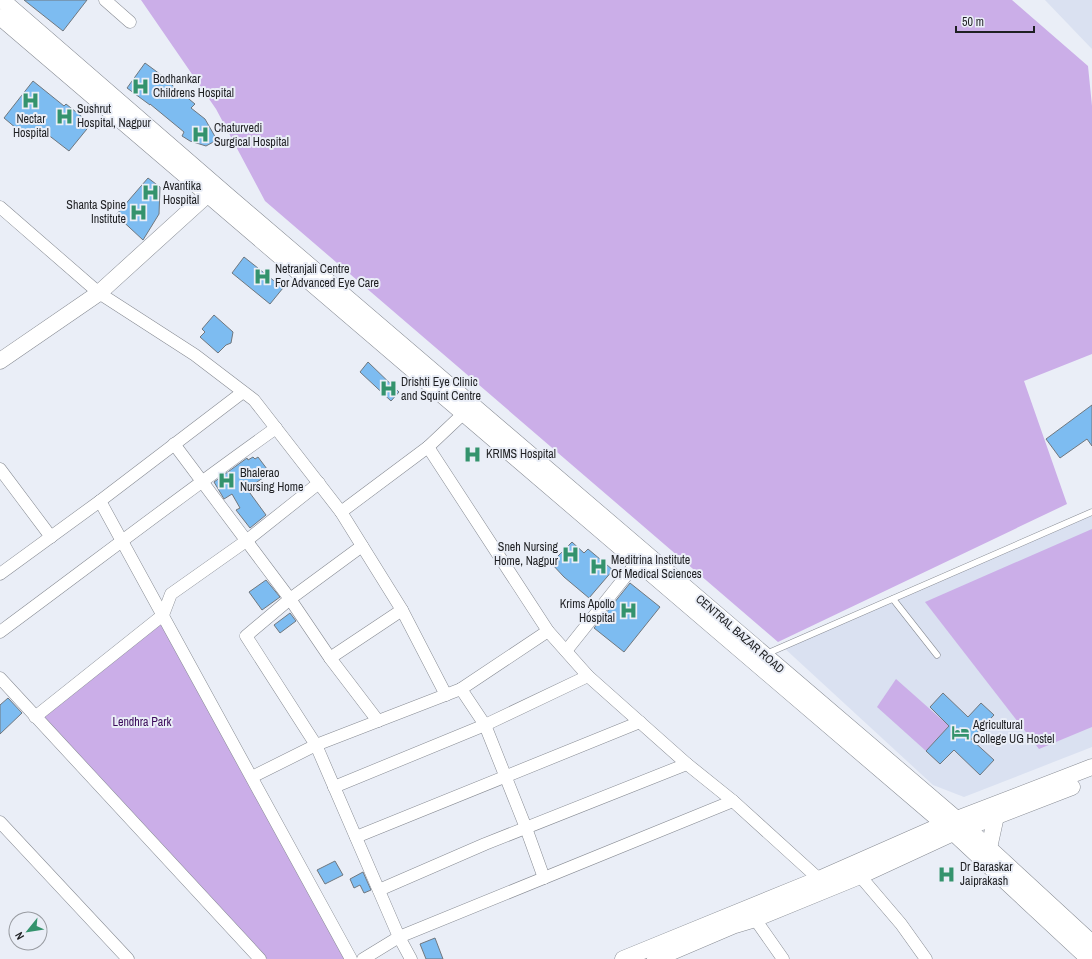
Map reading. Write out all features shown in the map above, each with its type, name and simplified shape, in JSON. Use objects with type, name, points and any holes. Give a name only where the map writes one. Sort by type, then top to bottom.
[{"type":"main road","name":"CENTRAL BAZAR ROAD","points":[[2,0],[464,413],[637,562],[955,826],[989,848],[1092,943]]},
{"type":"main road","name":"CENTRAL BAZAR ROAD","points":[[0,17],[212,189],[765,655],[955,826],[1089,959]]},
{"type":"main road","points":[[0,361],[99,294],[212,189]]},
{"type":"main road","points":[[623,959],[819,879],[955,826],[1092,767]]},
{"type":"main road","points":[[655,959],[735,925],[755,919],[860,876],[955,826],[996,816],[1092,779]]},
{"type":"main road","points":[[989,848],[996,816]]},
{"type":"street","points":[[105,0],[130,22]]},
{"type":"street","points":[[0,207],[99,294],[195,355],[254,400],[341,512],[402,610],[446,695]]},
{"type":"street","points":[[0,574],[100,501],[243,392]]},
{"type":"street","points":[[341,512],[428,447],[464,413]]},
{"type":"street","points":[[0,632],[202,481],[276,428]]},
{"type":"street","points":[[174,444],[290,599],[330,658],[378,721]]},
{"type":"street","points":[[428,447],[548,631],[588,676],[687,764],[733,801],[819,879]]},
{"type":"street","points":[[0,469],[51,537]]},
{"type":"street","points":[[35,717],[163,615],[171,594],[246,541],[319,483]]},
{"type":"street","points":[[100,501],[351,959]]},
{"type":"street","points":[[362,546],[290,599],[246,636],[316,745],[379,890],[411,959]]},
{"type":"street","points":[[566,651],[637,562]]},
{"type":"street","points":[[330,658],[402,610]]},
{"type":"street","points":[[252,778],[316,745],[461,689],[548,631]]},
{"type":"street","points":[[334,787],[485,725],[588,676]]},
{"type":"street","points":[[0,678],[260,959]]},
{"type":"street","points":[[461,689],[485,725],[544,878]]},
{"type":"street","points":[[356,837],[640,722]]},
{"type":"street","points":[[379,890],[526,828],[687,764]]},
{"type":"street","points":[[363,959],[400,937],[733,801]]},
{"type":"street","points":[[0,822],[128,959]]},
{"type":"street","points":[[860,876],[901,924],[926,959]]},
{"type":"street","points":[[755,919],[783,959]]},
{"type":"lane","points":[[765,655],[1092,512]]},
{"type":"lane","points":[[893,599],[937,655]]},
{"type":"shaded area","points":[[1045,0],[1092,0],[1092,49]]},
{"type":"shaded area","points":[[1092,511],[1092,747],[964,797],[933,785],[782,646]]},
{"type":"green space","points":[[141,0],[1012,0],[1088,66],[1092,106],[1092,354],[1024,381],[1067,504],[778,642],[265,201],[216,109]]},
{"type":"green space","points":[[1092,529],[1092,727],[1039,749],[925,602]]},
{"type":"green space","name":"Lendhra Park","points":[[163,615],[351,959],[267,959],[40,713]]},
{"type":"green space","points":[[896,679],[949,726],[926,751],[877,707]]},
{"type":"building","points":[[24,0],[87,0],[63,31]]},
{"type":"building","points":[[145,63],[168,80],[167,81],[195,104],[191,108],[205,119],[217,140],[206,146],[190,141],[182,136],[184,132],[150,104],[127,88]]},
{"type":"building","points":[[33,81],[64,106],[66,104],[91,124],[69,151],[38,127],[29,139],[4,118]]},
{"type":"building","points":[[148,178],[160,187],[159,214],[143,240],[116,215]]},
{"type":"building","points":[[244,257],[283,288],[270,304],[232,273]]},
{"type":"building","points":[[214,315],[233,332],[231,343],[226,345],[218,353],[200,337],[205,332],[202,329]]},
{"type":"building","points":[[368,362],[399,392],[391,401],[360,372]]},
{"type":"building","points":[[1092,405],[1092,446],[1087,439],[1060,458],[1046,439]]},
{"type":"building","points":[[253,457],[255,459],[258,457],[270,473],[247,489],[266,515],[250,528],[236,510],[240,508],[232,494],[224,499],[214,482],[247,458],[248,460]]},
{"type":"building","points":[[572,542],[584,553],[588,549],[613,570],[589,598],[564,577],[551,563]]},
{"type":"building","points":[[266,580],[280,597],[262,610],[249,592]]},
{"type":"building","points":[[630,583],[660,607],[624,652],[594,628]]},
{"type":"building","points":[[290,613],[296,621],[280,633],[274,625]]},
{"type":"building","name":"Agricultural College UG Hostel","points":[[943,693],[968,717],[981,703],[994,715],[971,739],[994,760],[980,775],[954,750],[940,764],[926,751],[949,726],[930,707]]},
{"type":"building","points":[[8,698],[22,713],[0,734],[0,705]]},
{"type":"building","points":[[335,861],[343,875],[325,884],[317,870]]},
{"type":"building","points":[[363,872],[371,890],[364,893],[360,885],[354,888],[350,879]]},
{"type":"building","points":[[435,938],[443,959],[426,959],[420,944]]},
{"type":"place","name":"Bodhankar Childrens Hospital","points":[[140,86]]},
{"type":"place","name":"Nectar Hospital","points":[[31,100]]},
{"type":"place","name":"Sushrut Hospital, Nagpur","points":[[64,116]]},
{"type":"place","name":"Chaturvedi Surgical Hospital","points":[[201,135]]},
{"type":"place","name":"Avantika Hospital","points":[[150,193]]},
{"type":"place","name":"Shanta Spine Institute","points":[[139,212]]},
{"type":"place","name":"Netranjali Centre For Advanced Eye Care","points":[[262,276]]},
{"type":"place","name":"Drishti Eye Clinic and Squint Centre","points":[[388,389]]},
{"type":"place","name":"KRIMS Hospital","points":[[473,454]]},
{"type":"place","name":"Bhalerao Nursing Home","points":[[227,480]]},
{"type":"place","name":"Sneh Nursing Home, Nagpur","points":[[571,554]]},
{"type":"place","name":"Meditrina Institute Of Medical Sciences","points":[[598,567]]},
{"type":"place","name":"Krims Apollo Hospital","points":[[628,611]]},
{"type":"place","name":"Agricultural College UG Hostel","points":[[960,732]]},
{"type":"place","name":"Dr Baraskar Jaiprakash","points":[[947,874]]}]
